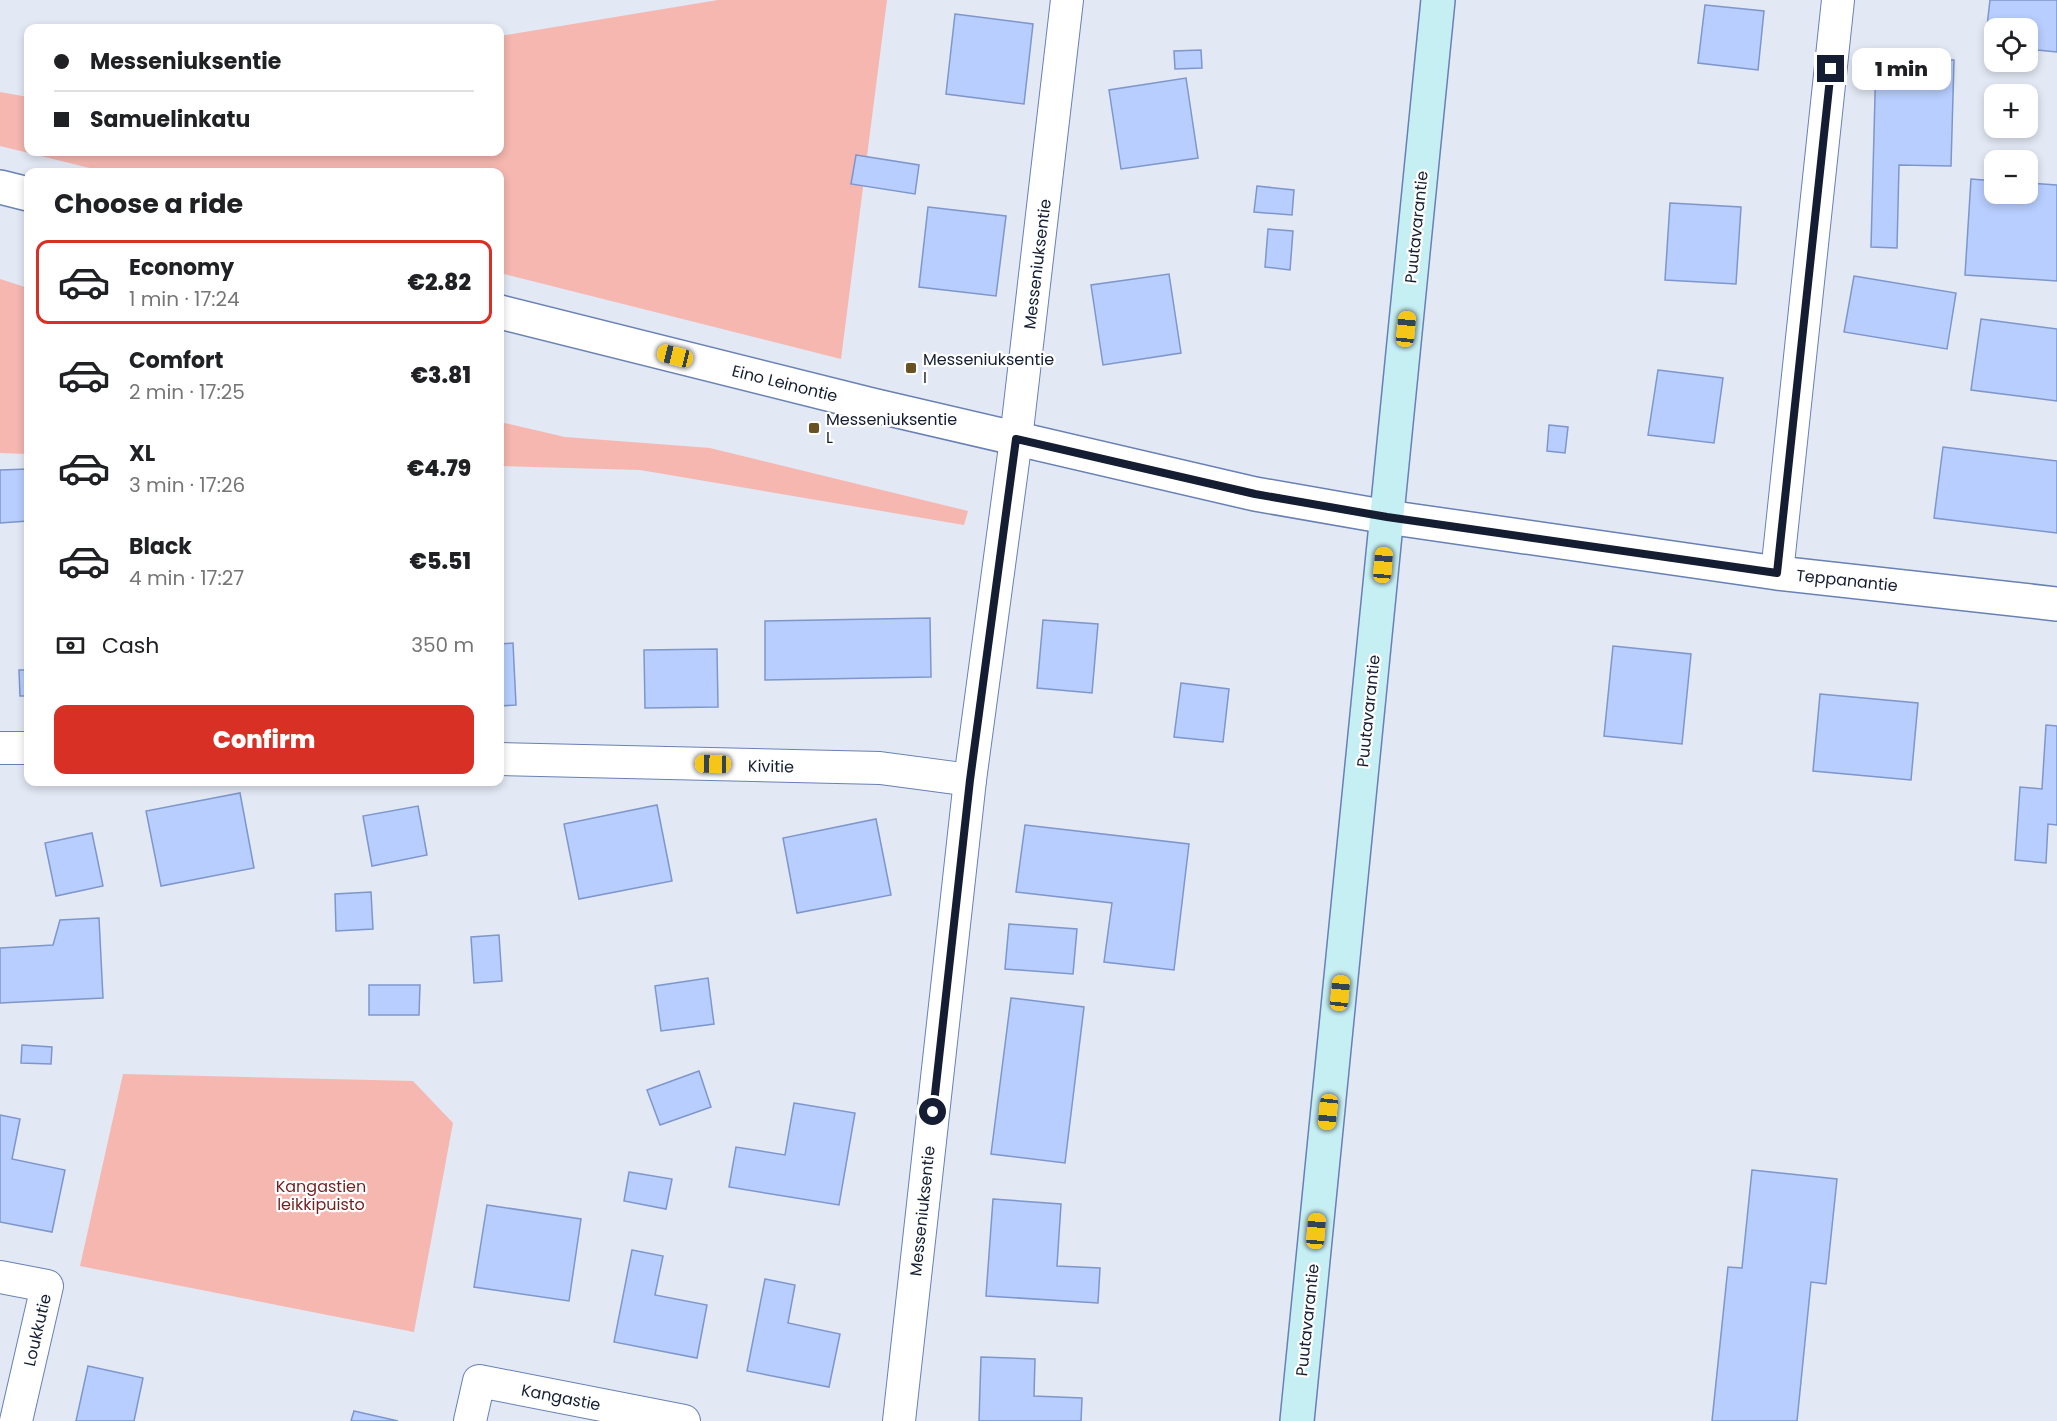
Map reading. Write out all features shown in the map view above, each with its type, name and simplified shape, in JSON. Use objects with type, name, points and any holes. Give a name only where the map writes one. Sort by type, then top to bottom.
[{"type":"main road","name":"Puutavarantie","points":[[1297,1421],[1438,0]]},
{"type":"street","name":"Messeniuksentie","points":[[899,1421],[970,780],[1016,439],[1067,0]]},
{"type":"street","points":[[1777,573],[1838,0]]},
{"type":"street","points":[[0,187],[24,193]]},
{"type":"street","name":"Eino Leinontie","points":[[504,313],[1016,439],[1255,494],[1387,517]]},
{"type":"street","name":"Teppanantie","points":[[1387,517],[1777,573],[2057,604]]},
{"type":"street","points":[[0,748],[24,748]]},
{"type":"street","name":"Kivitie","points":[[504,759],[880,768],[970,780]]},
{"type":"street","name":"Loukkutie","points":[[0,1277],[47,1286],[16,1421]]},
{"type":"street","name":"Kangastie","points":[[470,1421],[479,1381],[684,1421]]},
{"type":"green space","points":[[718,0],[887,0],[841,359],[504,274],[504,168],[90,168],[41,156],[504,156],[504,35]]},
{"type":"green space","points":[[0,92],[24,96],[24,152],[0,146]]},
{"type":"green space","points":[[0,279],[24,287],[24,454],[0,453]]},
{"type":"green space","points":[[504,423],[565,437],[710,448],[968,511],[964,525],[640,470],[504,466]]},
{"type":"green space","name":"Kangastien leikkipuisto","points":[[123,1074],[413,1081],[453,1123],[414,1332],[80,1266]]},
{"type":"building","points":[[1990,0],[2057,0],[2057,52],[2038,50],[2038,18],[1988,18]]},
{"type":"building","points":[[1705,5],[1764,11],[1758,70],[1698,63]]},
{"type":"building","points":[[955,14],[1033,24],[1024,104],[946,94]]},
{"type":"building","points":[[1201,50],[1202,68],[1175,69],[1174,51]]},
{"type":"building","points":[[1876,58],[1954,60],[1951,166],[1899,165],[1897,248],[1871,247]]},
{"type":"building","points":[[1186,78],[1198,158],[1121,169],[1109,90]]},
{"type":"building","points":[[856,155],[919,165],[915,194],[851,184]]},
{"type":"building","points":[[1971,179],[1984,180],[1984,204],[2038,204],[2038,184],[2057,185],[2057,281],[1965,275]]},
{"type":"building","points":[[1257,186],[1294,190],[1292,215],[1254,212]]},
{"type":"building","points":[[1670,203],[1741,207],[1736,284],[1665,280]]},
{"type":"building","points":[[928,207],[1006,216],[996,296],[919,287]]},
{"type":"building","points":[[1268,229],[1293,231],[1290,270],[1265,267]]},
{"type":"building","points":[[1169,274],[1181,353],[1103,365],[1091,285]]},
{"type":"building","points":[[1854,276],[1956,293],[1947,349],[1844,332]]},
{"type":"building","points":[[1981,319],[2057,329],[2057,401],[1971,390]]},
{"type":"building","points":[[1658,370],[1723,378],[1714,443],[1648,435]]},
{"type":"building","points":[[1549,425],[1568,427],[1565,453],[1547,451]]},
{"type":"building","points":[[1943,447],[2057,461],[2057,533],[1934,518]]},
{"type":"building","points":[[24,469],[24,521],[0,523],[0,470]]},
{"type":"building","points":[[930,618],[931,677],[765,680],[765,621]]},
{"type":"building","points":[[1043,620],[1098,624],[1092,693],[1037,688]]},
{"type":"building","points":[[513,643],[516,705],[504,706],[504,644]]},
{"type":"building","points":[[1613,646],[1691,654],[1682,744],[1604,736]]},
{"type":"building","points":[[717,649],[718,707],[645,708],[644,650]]},
{"type":"building","points":[[19,670],[24,670],[24,696],[20,696]]},
{"type":"building","points":[[1181,683],[1229,689],[1223,742],[1174,737]]},
{"type":"building","points":[[1820,694],[1918,703],[1911,780],[1813,771]]},
{"type":"building","points":[[2046,725],[2057,726],[2057,825],[2048,824],[2046,863],[2015,860],[2020,787],[2042,789]]},
{"type":"building","points":[[240,793],[254,868],[161,886],[146,811]]},
{"type":"building","points":[[657,805],[672,881],[579,899],[564,824]]},
{"type":"building","points":[[418,806],[427,855],[372,866],[363,816]]},
{"type":"building","points":[[876,819],[891,895],[797,913],[783,838]]},
{"type":"building","points":[[1025,825],[1189,844],[1174,970],[1104,962],[1112,903],[1016,892]]},
{"type":"building","points":[[92,833],[103,886],[56,896],[45,843]]},
{"type":"building","points":[[371,892],[373,929],[336,931],[335,894]]},
{"type":"building","points":[[99,918],[103,998],[0,1003],[0,948],[53,945],[60,920]]},
{"type":"building","points":[[1009,924],[1077,929],[1073,974],[1005,969]]},
{"type":"building","points":[[499,935],[502,981],[474,983],[471,937]]},
{"type":"building","points":[[708,978],[714,1024],[661,1031],[655,986]]},
{"type":"building","points":[[369,985],[420,985],[419,1015],[369,1015]]},
{"type":"building","points":[[1011,998],[1084,1007],[1065,1163],[991,1154]]},
{"type":"building","points":[[22,1045],[52,1047],[51,1064],[21,1063]]},
{"type":"building","points":[[699,1071],[711,1107],[660,1125],[647,1090]]},
{"type":"building","points":[[794,1103],[855,1113],[839,1205],[729,1187],[736,1147],[785,1155]]},
{"type":"building","points":[[0,1115],[20,1119],[12,1159],[65,1170],[52,1232],[0,1222]]},
{"type":"building","points":[[1752,1170],[1837,1179],[1826,1284],[1811,1282],[1797,1421],[1712,1421],[1728,1267],[1742,1268]]},
{"type":"building","points":[[629,1172],[672,1179],[666,1209],[624,1201]]},
{"type":"building","points":[[993,1199],[1061,1204],[1057,1266],[1100,1268],[1098,1303],[986,1296]]},
{"type":"building","points":[[487,1205],[581,1219],[569,1301],[474,1287]]},
{"type":"building","points":[[632,1250],[663,1256],[655,1295],[707,1305],[697,1358],[614,1342]]},
{"type":"building","points":[[765,1279],[795,1285],[788,1323],[840,1334],[829,1387],[747,1371]]},
{"type":"building","points":[[981,1357],[1035,1359],[1034,1396],[1082,1398],[1081,1421],[979,1421]]},
{"type":"building","points":[[88,1366],[143,1378],[134,1421],[76,1421]]},
{"type":"building","points":[[354,1411],[398,1421],[351,1421]]},
{"type":"place","name":"Messeniuksentie I","points":[[911,368]]},
{"type":"place","name":"Messeniuksentie L","points":[[814,428]]},
{"type":"route","points":[[933,1112],[970,780],[1016,439],[1255,494],[1387,517],[1777,573],[1831,69]]}]
